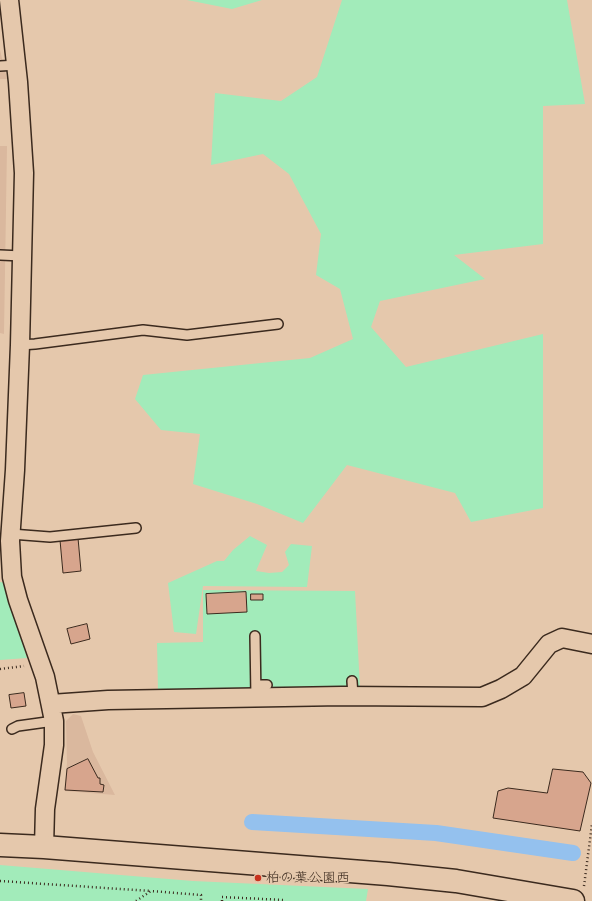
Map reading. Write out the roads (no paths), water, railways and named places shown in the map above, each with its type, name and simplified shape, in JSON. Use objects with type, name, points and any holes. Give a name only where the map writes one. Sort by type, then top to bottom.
[{"type":"street","points":[[9,0],[8,66],[24,173],[20,345],[15,470],[7,539],[6,568],[12,577],[18,600],[45,677],[54,722],[54,745],[45,809],[44,847]]},
{"type":"street","points":[[51,704],[259,689],[353,688],[482,697],[501,689],[523,676],[549,644],[562,638],[592,644]]},
{"type":"street","points":[[0,845],[44,847],[388,874],[578,896]]},
{"type":"lane","points":[[0,255],[22,256]]},
{"type":"lane","points":[[20,345],[143,330],[187,335],[278,324]]},
{"type":"lane","points":[[7,539],[50,537],[136,528]]},
{"type":"lane","points":[[255,636],[259,689]]},
{"type":"lane","points":[[12,729],[18,726],[54,722]]},
{"type":"waterway","points":[[252,822],[436,833],[573,853]]},
{"type":"place","name":"柏の葉公園西","points":[[258,878]]}]
